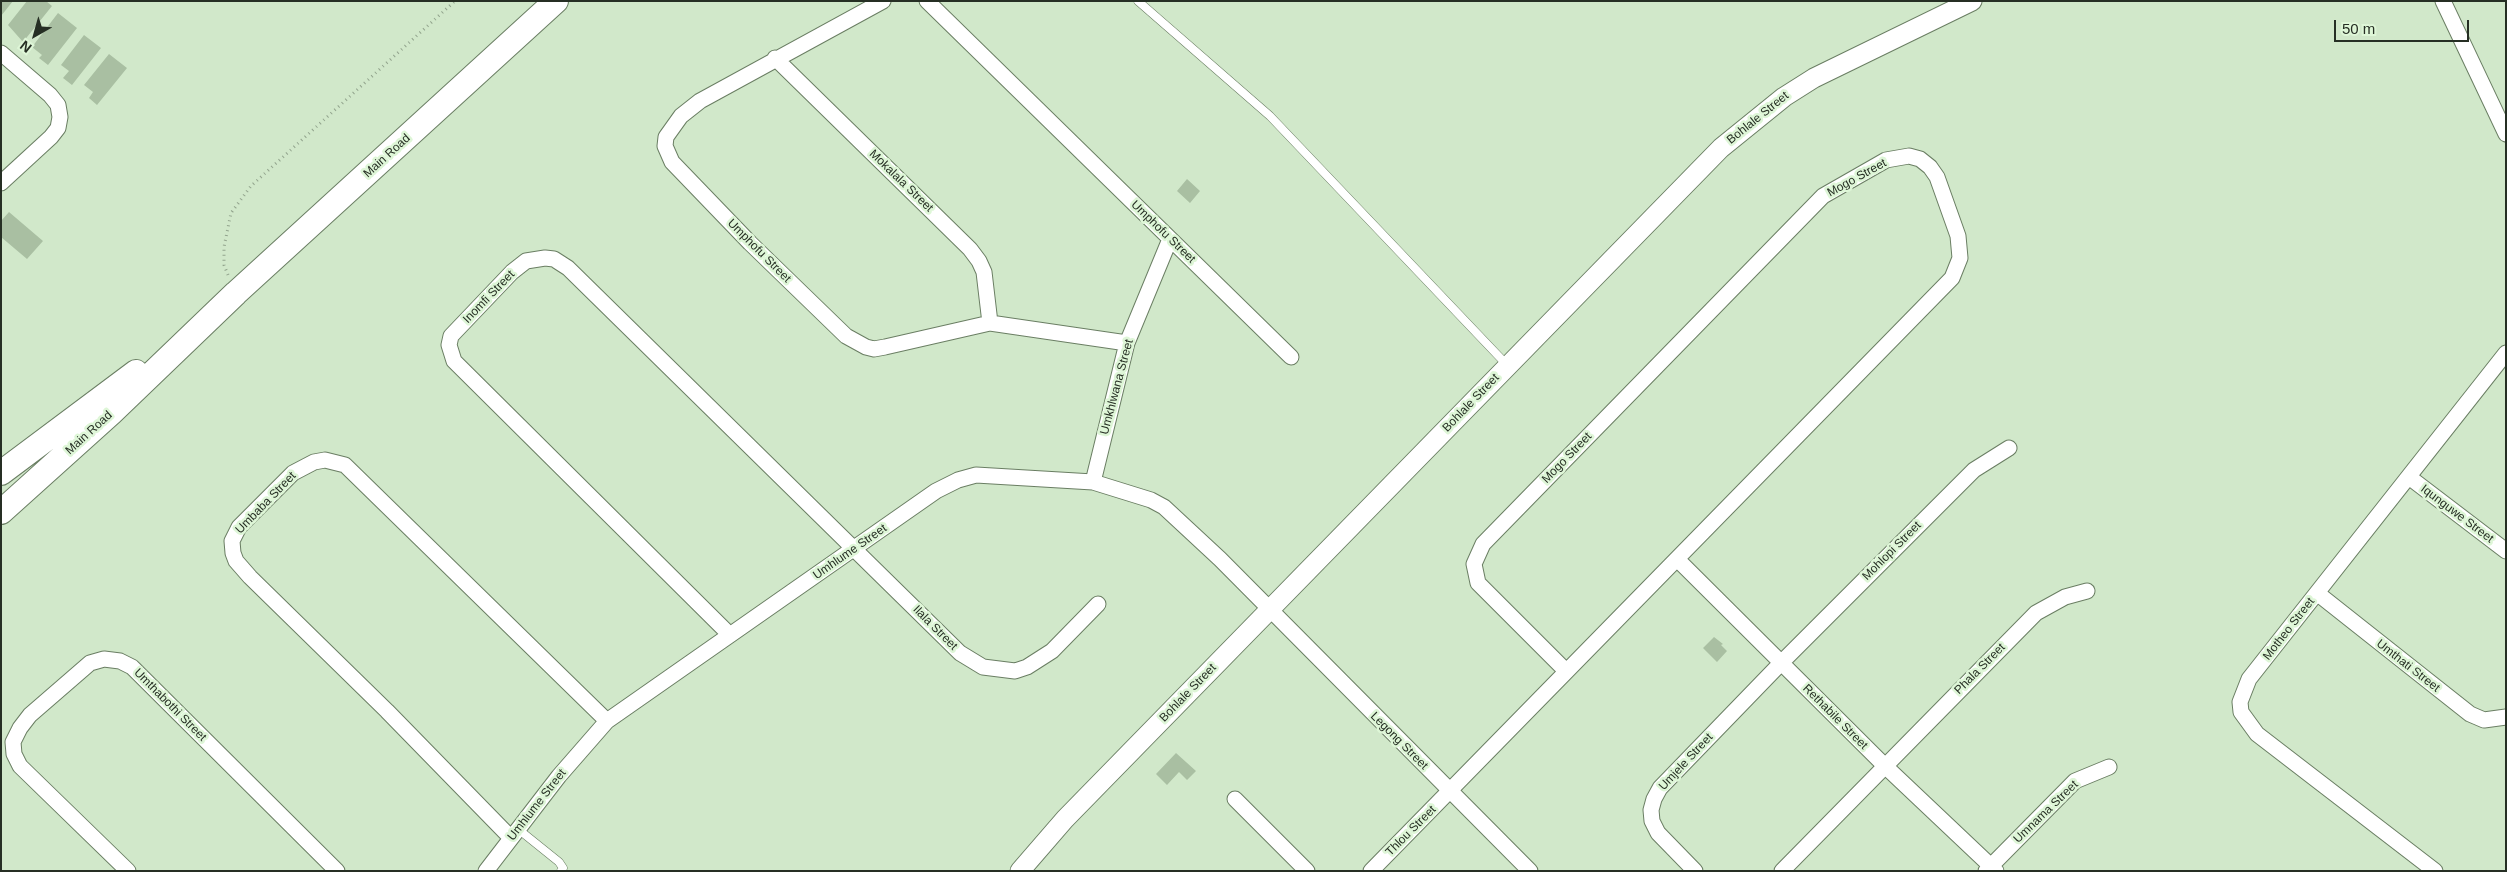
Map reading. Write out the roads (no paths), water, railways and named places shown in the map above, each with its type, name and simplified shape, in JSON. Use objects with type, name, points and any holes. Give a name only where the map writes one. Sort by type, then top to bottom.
[{"type":"main road","name":"Main Road","points":[[1,512],[111,413],[236,293],[556,1]]},
{"type":"main road","name":"Main Road","points":[[1,473],[218,311]]},
{"type":"street","name":"Umphofu Street","points":[[883,1],[775,58],[700,101],[680,116],[666,137],[665,146],[675,166],[846,336],[866,346],[874,348],[886,347],[990,323],[1127,343]]},
{"type":"street","name":"Umphofu Street","points":[[927,1],[1291,357]]},
{"type":"street","name":"Bohlale Street","points":[[1020,871],[1065,819],[1695,175],[1753,120],[1784,96],[1814,78],[1972,1]]},
{"type":"street","points":[[2443,1],[2506,134]]},
{"type":"street","points":[[1,53],[50,95],[58,106],[60,117],[58,128],[51,137],[1,183]]},
{"type":"street","name":"Mokalala Street","points":[[775,58],[970,248],[979,260],[984,272],[990,323]]},
{"type":"street","name":"Mogo Street","points":[[1450,791],[1946,286],[1956,272],[1960,258],[1958,236],[1937,177],[1930,167],[1920,159],[1909,156],[1886,160],[1823,196],[1483,544],[1474,564],[1478,583],[1566,671]]},
{"type":"street","name":"Umkhlwana Street","points":[[1093,482],[1127,343],[1170,239]]},
{"type":"street","name":"Inomfi Street","points":[[730,635],[476,385],[454,361],[449,345],[451,336],[512,272],[526,262],[532,259],[554,259],[568,268],[855,549]]},
{"type":"street","name":"Motheo Street","points":[[2435,871],[2257,734],[2241,712],[2240,702],[2249,679],[2503,361]]},
{"type":"street","name":"Mohlopi Street","points":[[1781,662],[1974,470],[2010,448]]},
{"type":"street","name":"Umbaba Street","points":[[514,834],[250,577],[236,561],[233,553],[232,541],[239,527],[298,470],[314,462],[325,460],[345,465],[607,721]]},
{"type":"street","name":"Umhlume Street","points":[[486,871],[577,754],[607,721],[855,549],[936,490],[958,480],[976,475],[1093,482],[1151,500],[1164,507],[1220,559],[1269,610]]},
{"type":"street","name":"Iqunguwe Street","points":[[2409,477],[2506,551]]},
{"type":"street","name":"Ilala Street","points":[[855,549],[960,654],[983,667],[1015,671],[1027,667],[1052,651],[1098,604]]},
{"type":"street","name":"Rethabile Street","points":[[1678,560],[1991,869]]},
{"type":"street","name":"Phala Street","points":[[1885,766],[2036,614],[2058,600],[2087,590]]},
{"type":"street","name":"Umthati Street","points":[[2317,593],[2470,714],[2484,720],[2506,717]]},
{"type":"street","name":"Legong Street","points":[[1269,610],[1530,871]]},
{"type":"street","name":"Umthabothi Street","points":[[128,871],[20,766],[14,754],[13,742],[20,728],[30,715],[90,663],[104,659],[120,661],[132,668],[337,871]]},
{"type":"street","name":"Umjele Street","points":[[1695,871],[1658,833],[1652,821],[1651,810],[1654,799],[1660,788],[1781,662]]},
{"type":"street","points":[[1782,871],[1885,766]]},
{"type":"street","name":"Umnama Street","points":[[1991,869],[2075,781],[2108,767]]},
{"type":"street","name":"Thlou Street","points":[[1371,871],[1450,791]]},
{"type":"street","points":[[1235,800],[1307,871]]},
{"type":"lane","points":[[1138,1],[1270,116],[1508,366]]},
{"type":"lane","points":[[514,834],[559,862],[563,868],[561,871]]}]
